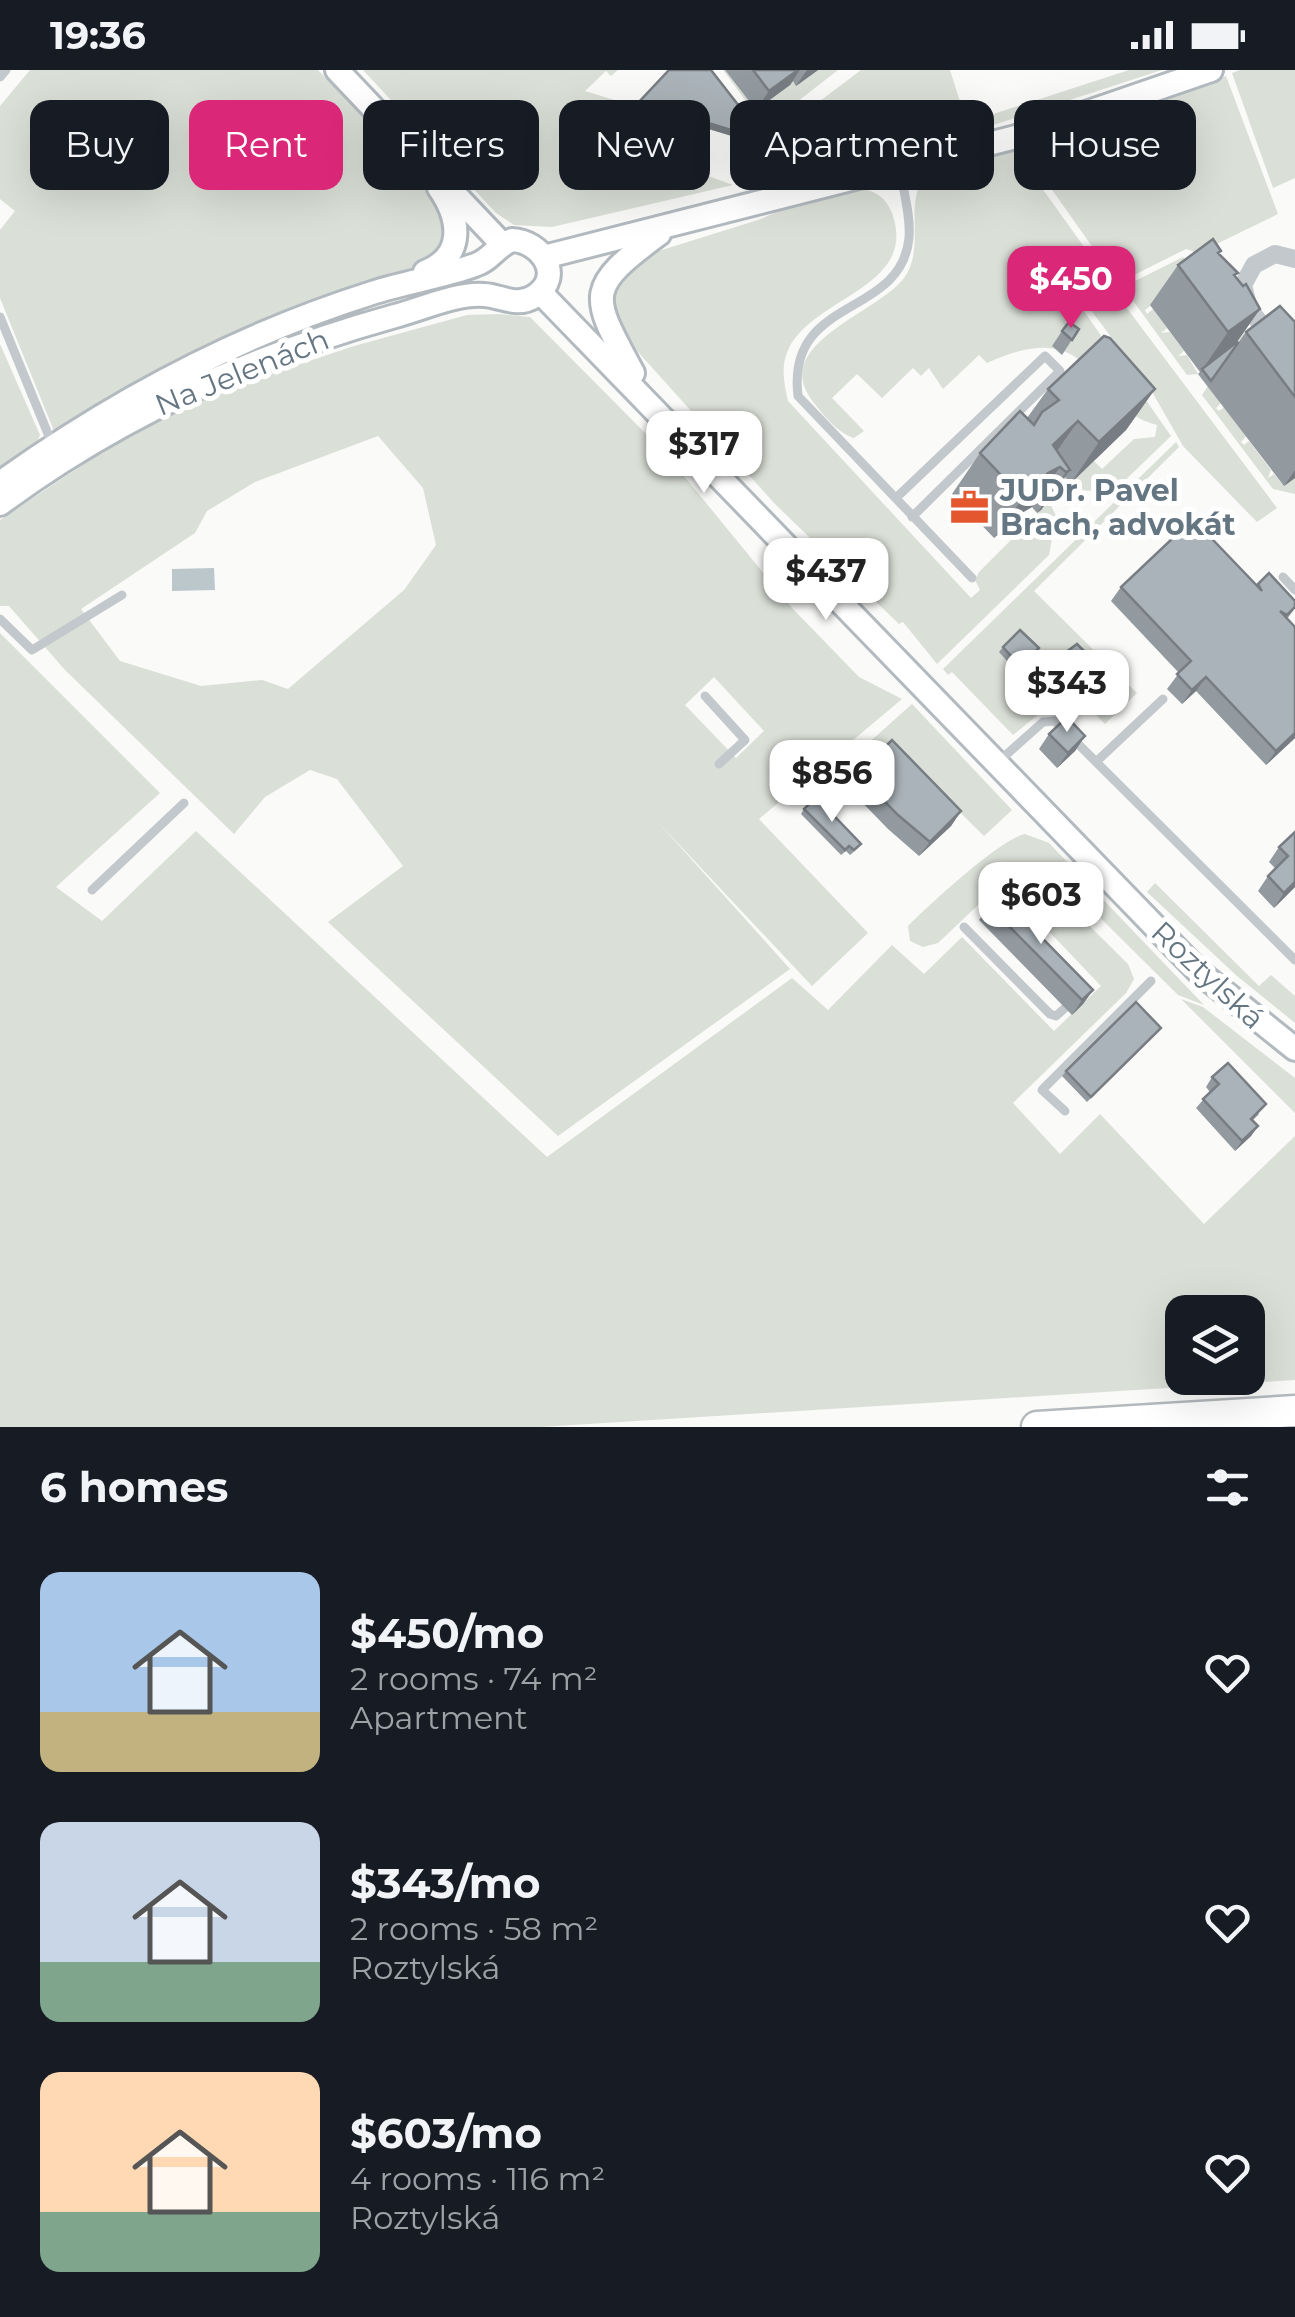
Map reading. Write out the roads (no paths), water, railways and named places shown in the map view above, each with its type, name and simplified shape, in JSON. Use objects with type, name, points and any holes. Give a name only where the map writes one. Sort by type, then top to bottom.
[{"type":"highway","points":[[1037,1427],[1295,1411]]},
{"type":"main road","points":[[337,70],[365,100]]},
{"type":"main road","points":[[994,142],[1078,118],[1210,70]]},
{"type":"main road","points":[[372,292],[434,268],[455,241],[452,207],[440,190]]},
{"type":"main road","points":[[445,190],[495,251]]},
{"type":"main road","points":[[544,257],[813,190]]},
{"type":"main road","points":[[647,398],[604,316],[601,293],[610,272],[670,226]]},
{"type":"main road","points":[[505,300],[486,278],[495,251],[522,240],[544,257],[548,270],[540,292]]},
{"type":"main road","name":"Na Jelenách","points":[[0,504],[56,454],[206,360],[372,292],[495,251]]},
{"type":"main road","name":"Na Jelenách","points":[[0,483],[160,403],[273,354],[470,296],[524,301],[540,292]]},
{"type":"main road","name":"Roztylská","points":[[540,292],[647,398],[1198,972],[1295,1049]]},
{"type":"street","points":[[1295,259],[1275,254],[1254,264],[1243,285],[1249,309],[1295,367]]},
{"type":"lane","points":[[0,77],[6,70]]},
{"type":"lane","points":[[903,190],[909,238],[902,262],[887,284],[814,332],[796,363],[798,396],[972,578]]},
{"type":"lane","points":[[0,317],[56,454]]},
{"type":"lane","points":[[896,498],[1045,356],[1060,371],[912,517]]},
{"type":"lane","points":[[1283,577],[1295,590]]},
{"type":"lane","points":[[0,618],[32,650],[122,595]]},
{"type":"lane","points":[[706,696],[745,740],[719,764]]},
{"type":"lane","points":[[1096,762],[1163,699]]},
{"type":"lane","points":[[997,763],[1043,722],[1055,722],[1295,960]]},
{"type":"lane","points":[[92,890],[184,803]]},
{"type":"lane","points":[[964,927],[1050,1014],[1056,1016],[1065,1008]]},
{"type":"lane","points":[[1065,1111],[1042,1090],[1151,981]]},
{"type":"place","name":"JUDr. Pavel Brach, advokát","points":[[970,507]]}]
